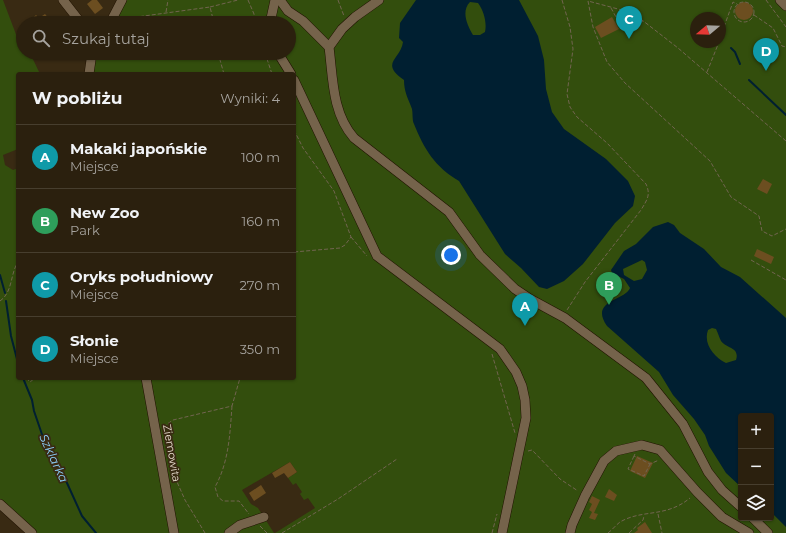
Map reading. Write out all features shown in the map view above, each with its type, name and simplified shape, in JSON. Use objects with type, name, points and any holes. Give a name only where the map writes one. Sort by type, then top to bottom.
[{"type":"street","points":[[63,0],[76,16]]},
{"type":"street","points":[[113,16],[122,0]]},
{"type":"street","points":[[271,16],[275,0]]},
{"type":"street","points":[[280,0],[288,11],[296,16]]},
{"type":"street","points":[[329,47],[347,25],[379,0]]},
{"type":"street","points":[[780,0],[786,6]]},
{"type":"street","points":[[274,16],[278,12],[288,11]]},
{"type":"street","points":[[296,16],[303,21],[329,47],[336,103],[341,119],[354,138],[449,212],[480,255],[515,289],[564,318],[646,378],[683,424],[708,472],[722,490],[738,504]]},
{"type":"street","points":[[90,72],[93,60]]},
{"type":"street","points":[[282,60],[289,72]]},
{"type":"street","points":[[296,84],[377,256],[500,348],[513,366],[522,386],[525,400],[526,418],[502,533]]},
{"type":"street","name":"Ziemowita","points":[[146,380],[174,533]]},
{"type":"street","points":[[570,533],[585,496],[604,462],[616,451],[638,445],[660,450],[697,492],[722,517],[749,533]]},
{"type":"street","points":[[0,504],[32,533]]},
{"type":"street","points":[[229,533],[240,525],[264,517]]},
{"type":"street","points":[[756,521],[768,533]]},
{"type":"path","points":[[166,12],[168,0]]},
{"type":"path","points":[[143,16],[210,7],[238,0]]},
{"type":"path","points":[[248,0],[254,16]]},
{"type":"path","points":[[338,0],[347,25]]},
{"type":"path","points":[[562,0],[570,27],[573,49],[567,94],[570,107],[577,117],[607,144],[646,184],[649,192],[648,199],[641,210],[573,298],[564,318]]},
{"type":"path","points":[[766,0],[786,27]]},
{"type":"path","points":[[786,141],[707,72],[633,13],[588,1],[593,27],[607,62],[625,83],[710,160],[732,197],[759,216],[762,231],[772,236],[786,229]]},
{"type":"path","points":[[726,21],[733,2],[738,4],[744,2],[750,3],[754,8],[754,14],[748,21],[739,20],[734,12],[738,4]]},
{"type":"path","points":[[210,7],[212,16]]},
{"type":"path","points":[[610,8],[621,26],[643,21]]},
{"type":"path","points":[[754,14],[773,28],[782,46],[786,47]]},
{"type":"path","points":[[707,72],[716,48]]},
{"type":"path","points":[[220,60],[223,72]]},
{"type":"path","points":[[267,60],[271,72]]},
{"type":"path","points":[[296,134],[303,148],[334,191],[351,237],[369,258]]},
{"type":"path","points":[[296,252],[340,248],[345,245],[351,237]]},
{"type":"path","points":[[752,260],[786,280]]},
{"type":"path","points":[[0,301],[7,294],[13,269],[16,265]]},
{"type":"path","points":[[491,352],[516,438]]},
{"type":"path","points":[[239,380],[232,406],[230,441],[221,477],[215,487],[218,497],[223,501],[239,501],[253,521]]},
{"type":"path","points":[[156,431],[173,420],[232,406]]},
{"type":"path","points":[[638,445],[628,469],[644,476],[650,464],[666,456]]},
{"type":"path","points":[[518,455],[532,450],[560,479],[585,496]]},
{"type":"path","points":[[634,456],[650,464]]},
{"type":"path","points":[[282,533],[338,499],[397,459]]},
{"type":"path","points":[[168,460],[185,500],[205,533]]},
{"type":"path","points":[[608,533],[620,523],[630,518],[658,513],[680,506],[697,492]]},
{"type":"path","points":[[492,533],[498,510]]},
{"type":"path","points":[[658,513],[662,533]]},
{"type":"path","points":[[629,533],[643,520],[644,516]]},
{"type":"green space","points":[[0,0],[3,0],[16,34],[16,60],[33,60],[39,72],[16,72],[16,150],[3,155],[5,165],[13,170],[16,169],[16,380],[141,380],[153,428],[171,533],[37,533],[0,500]]},
{"type":"green space","points":[[125,0],[786,0],[786,533],[275,533],[315,508],[308,498],[304,500],[300,494],[302,492],[296,483],[293,485],[288,478],[297,472],[290,462],[242,490],[251,504],[258,508],[274,533],[176,533],[148,380],[296,380],[296,72],[93,72],[96,60],[296,60],[296,16],[117,16]]},
{"type":"water","points":[[416,0],[519,0],[538,36],[544,60],[546,89],[552,112],[564,129],[606,159],[628,181],[635,196],[633,206],[615,223],[583,264],[564,281],[547,289],[539,287],[505,254],[459,181],[443,170],[431,157],[413,122],[412,109],[405,92],[404,80],[393,69],[392,65],[403,42],[399,38],[400,23]],"holes":[[[470,2],[478,3],[482,10],[486,25],[485,32],[480,35],[473,35],[467,23],[465,14],[467,6]]]},
{"type":"water","points":[[668,222],[674,225],[680,233],[704,249],[721,267],[740,277],[786,318],[786,527],[774,515],[774,413],[738,413],[738,484],[726,473],[709,446],[705,435],[694,419],[673,395],[659,372],[607,326],[602,311],[605,306],[622,296],[630,288],[624,279],[612,273],[611,270],[624,251],[636,244],[653,227]],"holes":[[[642,260],[645,262],[647,270],[642,279],[634,281],[624,275],[623,269]],[[712,328],[716,329],[721,341],[735,350],[737,356],[736,360],[726,363],[717,357],[711,350],[707,340],[708,330]]]},
{"type":"building","points":[[92,0],[97,0],[103,8],[95,14],[87,4]]},
{"type":"building","points":[[744,2],[750,5],[753,11],[750,17],[744,20],[738,17],[735,11],[738,5]]},
{"type":"building","points":[[612,17],[619,29],[601,38],[595,27]]},
{"type":"building","points":[[763,179],[772,184],[767,194],[757,189]]},
{"type":"building","points":[[757,249],[774,257],[771,264],[754,256]]},
{"type":"building","points":[[637,456],[653,463],[645,478],[630,471]]},
{"type":"building","points":[[290,462],[297,472],[288,478],[284,473],[275,478],[272,473]]},
{"type":"building","points":[[261,485],[266,493],[254,501],[249,493]]},
{"type":"building","points":[[609,489],[617,495],[614,501],[605,497]]},
{"type":"building","points":[[592,496],[600,500],[594,513],[598,514],[595,520],[589,518],[592,512],[589,510],[592,504],[589,502]]},
{"type":"building","points":[[645,522],[652,533],[634,533],[638,530],[637,528]]},
{"type":"waterway","points":[[731,48],[735,52],[740,64]]},
{"type":"waterway","points":[[749,80],[786,115]]},
{"type":"waterway","name":"Szklarka","points":[[0,275],[5,293]]},
{"type":"waterway","name":"Szklarka","points":[[6,301],[11,336],[16,355]]},
{"type":"waterway","name":"Szklarka","points":[[24,380],[32,400],[34,411],[47,449],[67,483],[82,516],[96,533]]},
{"type":"place","name":"Oryks południowy","points":[[629,39]]},
{"type":"place","name":"Słonie","points":[[766,71]]},
{"type":"place","name":"New Zoo","points":[[609,305]]},
{"type":"place","name":"Makaki japońskie","points":[[525,326]]}]
